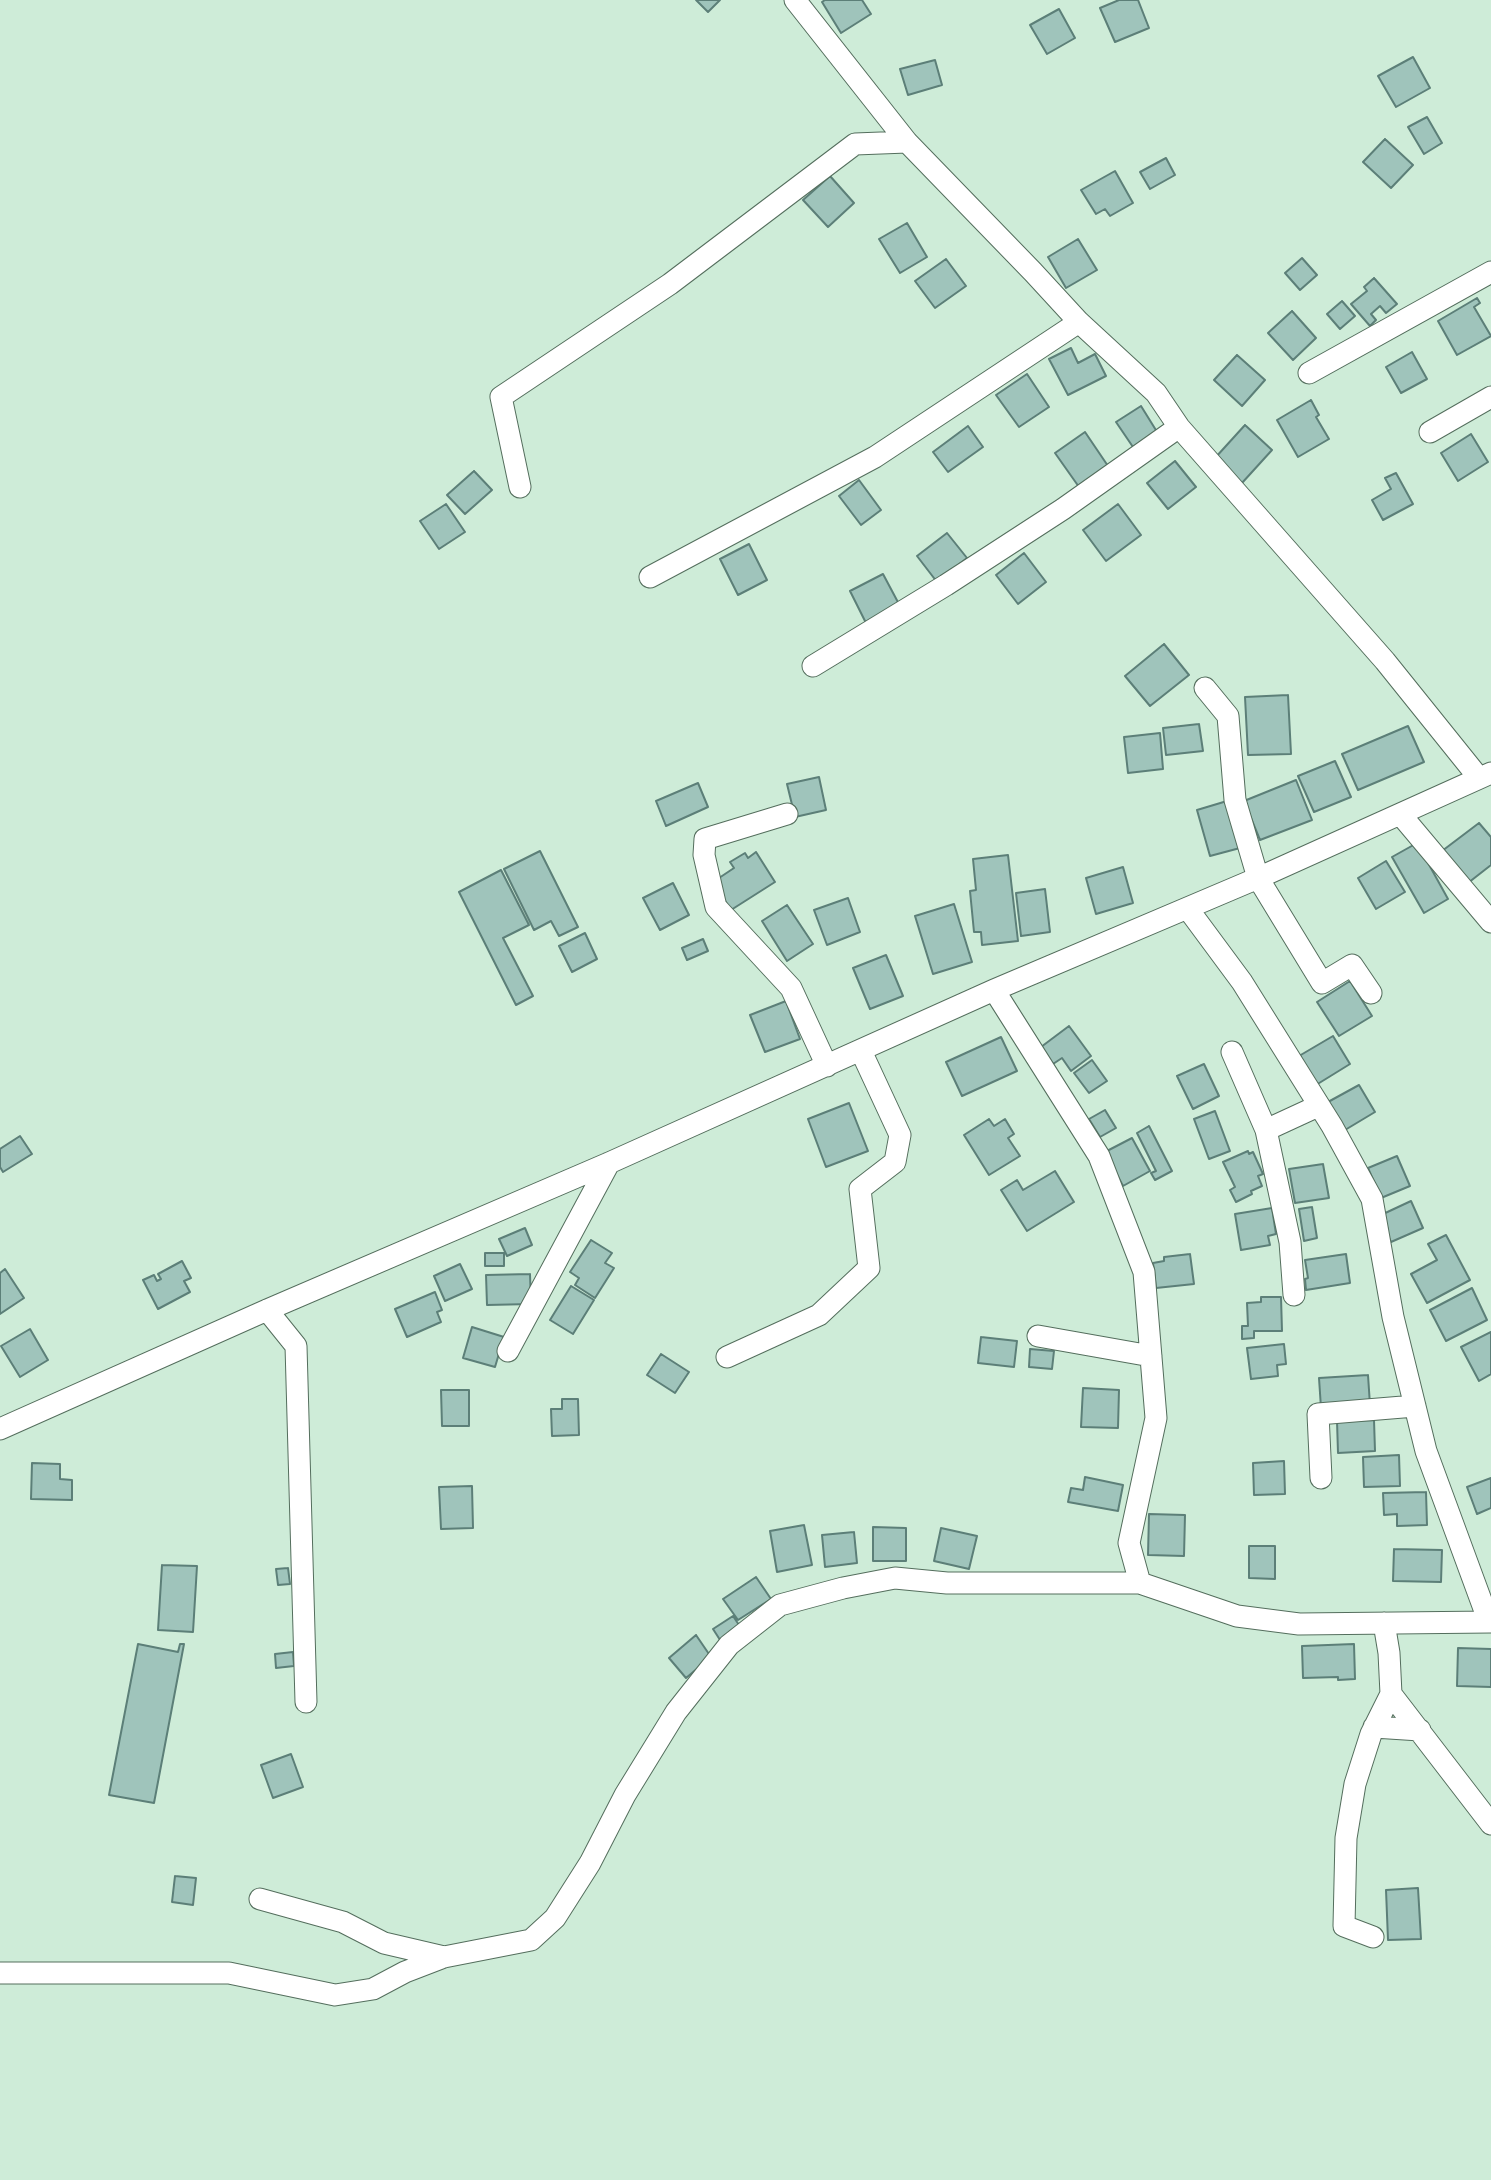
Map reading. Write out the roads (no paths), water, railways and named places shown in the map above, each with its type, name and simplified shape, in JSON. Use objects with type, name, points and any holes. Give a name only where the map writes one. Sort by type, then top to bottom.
[{"type":"street","points":[[0,1429],[267,1310],[609,1163],[994,989],[1188,909],[1485,776],[1179,427],[1156,393],[1079,323],[906,142],[795,0]]},
{"type":"street","points":[[520,487],[501,397],[670,284],[855,144],[906,142]]},
{"type":"street","points":[[1310,373],[1491,272]]},
{"type":"street","points":[[650,577],[875,457],[1079,323]]},
{"type":"street","points":[[1430,432],[1491,397]]},
{"type":"street","points":[[813,666],[1063,509],[1179,427]]},
{"type":"street","points":[[1205,688],[1228,716],[1235,800],[1258,878],[1322,983],[1352,965],[1371,993]]},
{"type":"street","points":[[787,814],[705,839],[704,855],[716,907],[791,988],[827,1066]]},
{"type":"street","points":[[1401,815],[1491,922]]},
{"type":"street","points":[[0,1972],[229,1973],[335,1995],[373,1989],[405,1972],[444,1957],[531,1940],[555,1918],[590,1863],[625,1795],[676,1712],[729,1645],[780,1605],[843,1588],[895,1578],[947,1583],[1140,1583],[1237,1616],[1299,1624],[1490,1622],[1426,1451],[1393,1317],[1372,1199],[1332,1126],[1242,982],[1188,909]]},
{"type":"street","points":[[994,989],[1099,1156],[1144,1272],[1156,1419],[1129,1543],[1140,1583]]},
{"type":"street","points":[[727,1357],[818,1315],[869,1268],[860,1189],[895,1162],[900,1135],[860,1051]]},
{"type":"street","points":[[1232,1052],[1266,1130],[1290,1242],[1294,1294]]},
{"type":"street","points":[[1266,1130],[1318,1106]]},
{"type":"street","points":[[509,1351],[609,1163]]},
{"type":"street","points":[[267,1310],[296,1346],[306,1702]]},
{"type":"street","points":[[1038,1336],[1150,1356]]},
{"type":"street","points":[[1321,1478],[1318,1414],[1415,1406]]},
{"type":"street","points":[[1373,1937],[1344,1926],[1346,1838],[1355,1784],[1374,1727],[1391,1694],[1384,1623]]},
{"type":"street","points":[[1391,1694],[1491,1824]]},
{"type":"street","points":[[1374,1727],[1420,1730]]},
{"type":"street","points":[[260,1899],[344,1922],[384,1942],[444,1957]]}]
